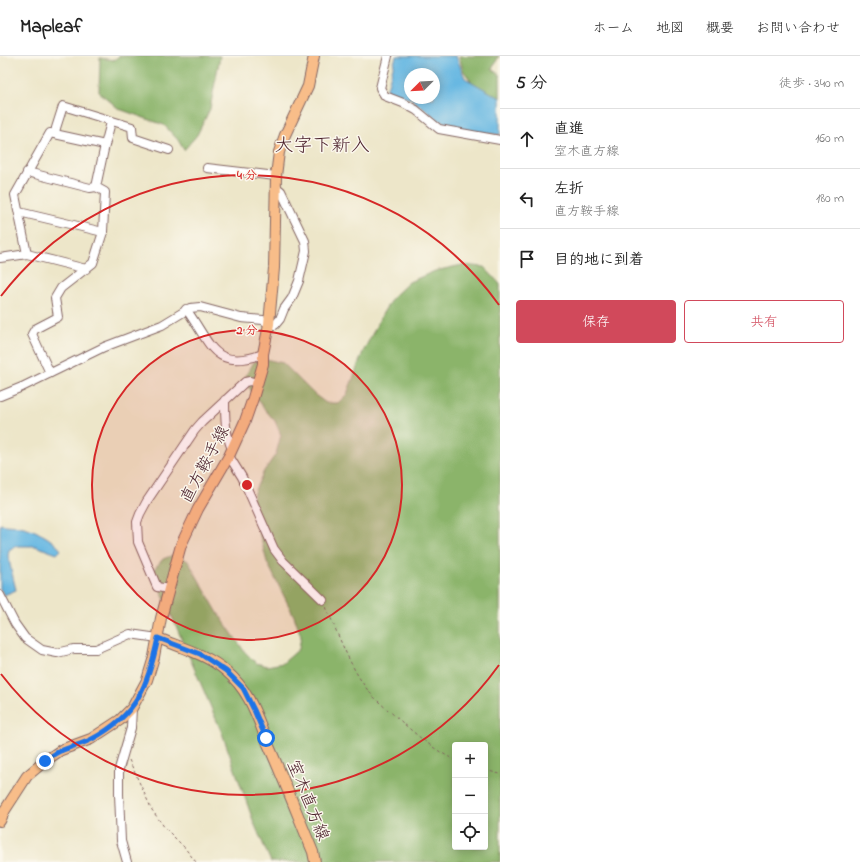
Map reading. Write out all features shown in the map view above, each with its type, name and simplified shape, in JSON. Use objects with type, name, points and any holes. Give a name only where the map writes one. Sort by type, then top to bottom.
[{"type":"main road","name":"直方鞍手線","points":[[0,821],[4,810],[28,776],[45,761],[61,750],[91,739],[120,720],[132,708],[147,680],[158,638],[161,618],[181,545],[198,509],[230,453],[245,421],[263,364],[263,354],[269,324],[274,268],[276,176],[279,152],[308,86],[314,56]]},
{"type":"main road","name":"室木直方線","points":[[158,638],[200,654],[226,671],[243,688],[286,785],[313,852],[315,862]]},
{"type":"street","points":[[388,56],[380,88],[385,96],[416,110],[439,129],[500,140]]},
{"type":"street","points":[[55,134],[63,106],[111,122],[132,127],[133,138],[169,150]]},
{"type":"street","points":[[96,188],[111,122]]},
{"type":"street","points":[[27,254],[15,195],[50,133],[105,145]]},
{"type":"street","points":[[207,168],[276,176]]},
{"type":"street","points":[[27,172],[90,188],[96,188],[105,192],[103,232],[93,263],[61,288],[55,298],[58,317],[35,329],[32,334],[50,373]]},
{"type":"street","points":[[0,396],[22,387],[104,347],[162,325],[186,309],[200,307],[241,318],[263,320],[269,324],[275,325],[292,298],[299,281],[306,251],[305,242],[281,191],[276,187]]},
{"type":"street","points":[[18,212],[103,232]]},
{"type":"street","points":[[0,258],[27,254],[86,269]]},
{"type":"street","points":[[186,309],[213,349],[224,358],[229,360],[246,360],[263,354]]},
{"type":"street","points":[[169,590],[157,587],[138,542],[137,522],[147,501],[195,430],[245,382],[250,381],[257,383]]},
{"type":"street","points":[[225,400],[225,426],[230,453],[274,549],[283,561],[323,600]]},
{"type":"street","points":[[0,595],[15,624],[25,638],[42,650],[57,653],[74,650],[96,649],[130,634],[158,638]]},
{"type":"street","points":[[127,862],[121,841],[119,769],[131,728],[132,708]]},
{"type":"path","points":[[323,600],[351,665],[362,683],[378,701],[412,731],[444,755],[452,759]]},
{"type":"path","points":[[125,751],[152,810],[164,828],[184,847],[196,862]]},
{"type":"path","points":[[488,771],[500,774]]},
{"type":"green space","points":[[119,56],[220,56],[210,109],[197,135],[184,150],[178,140],[164,125],[119,109],[99,92],[100,58],[114,60]]},
{"type":"green space","points":[[459,56],[499,56],[492,69],[500,75],[500,98],[478,91],[463,70]]},
{"type":"green space","points":[[462,265],[484,267],[500,285],[500,862],[271,862],[254,823],[222,733],[155,577],[155,568],[163,559],[176,554],[188,561],[218,613],[244,651],[256,663],[267,666],[283,663],[299,649],[301,636],[294,616],[267,562],[252,503],[254,492],[264,471],[276,454],[281,435],[275,421],[261,405],[248,386],[246,375],[254,362],[265,359],[283,363],[315,395],[326,403],[338,403],[347,394],[363,352],[383,313],[392,298],[409,282],[435,271]]},
{"type":"water","points":[[396,56],[456,56],[465,78],[500,98],[500,135],[465,130],[440,121],[418,104],[440,104],[440,68],[404,68],[404,97],[386,92]]},
{"type":"water","points":[[0,524],[24,527],[36,532],[48,538],[61,550],[57,554],[35,546],[15,546],[9,550],[8,556],[16,590],[4,595],[0,589]]},
{"type":"district","name":"大字下新入","points":[[322,144]]},
{"type":"route","points":[[45,761],[61,750],[91,739],[120,720],[132,708],[147,680],[158,638],[200,654],[226,671],[243,688],[266,738]]}]
